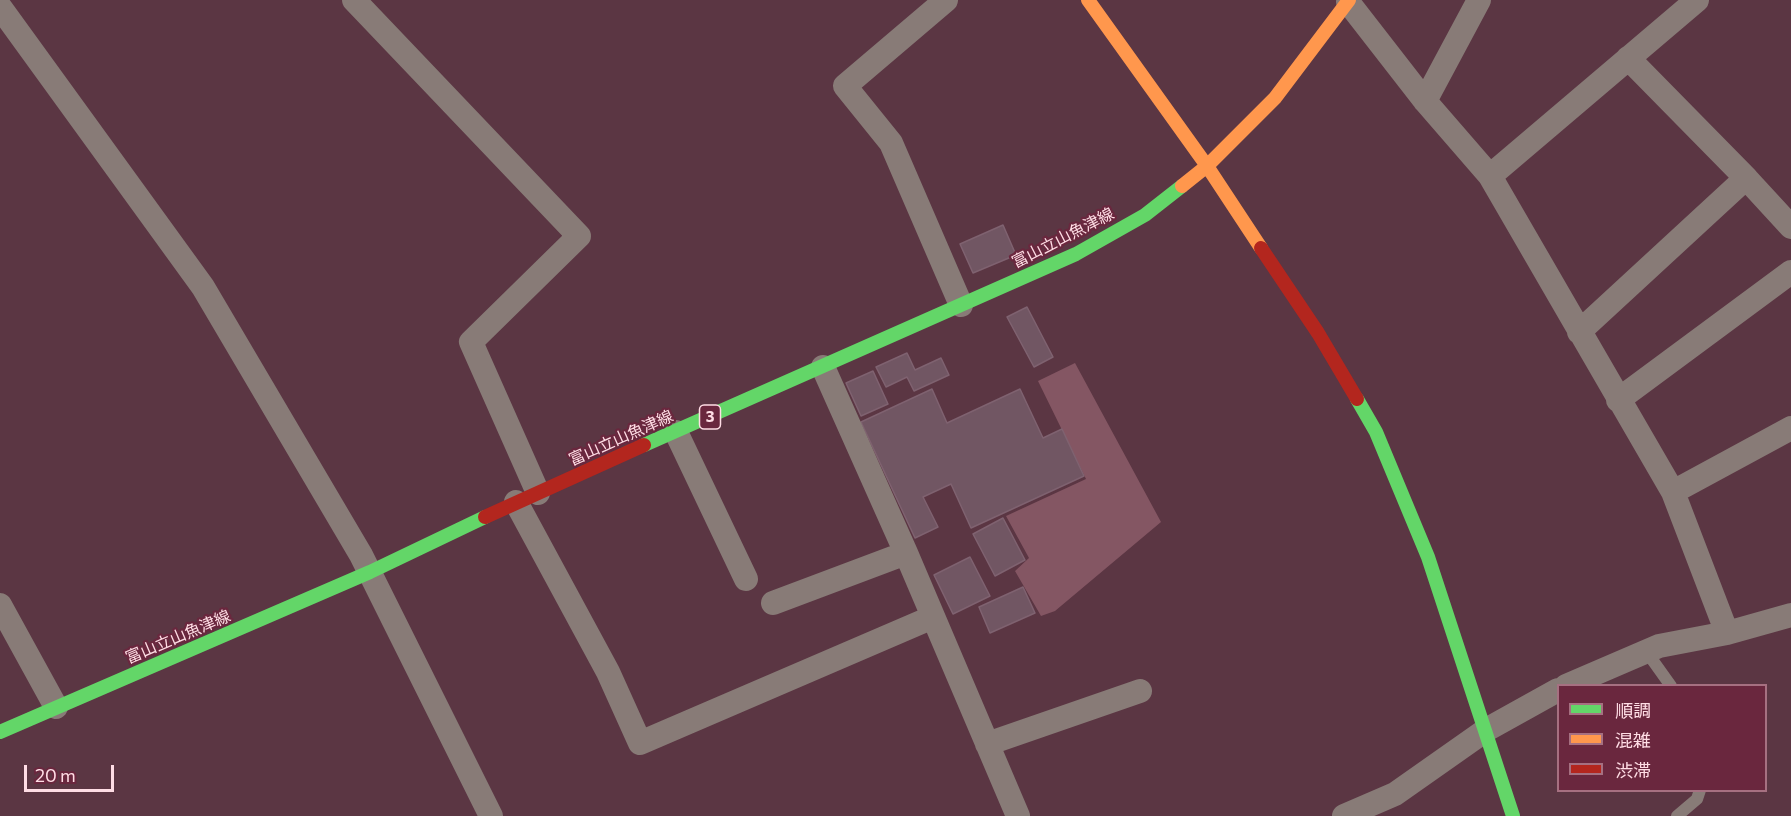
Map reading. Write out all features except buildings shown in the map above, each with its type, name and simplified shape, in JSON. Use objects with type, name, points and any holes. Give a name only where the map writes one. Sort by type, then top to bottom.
[{"type":"main road","points":[[1088,0],[1207,166],[1318,333],[1376,432],[1428,556],[1513,816]]},
{"type":"main road","name":"富山立山魚津線","points":[[0,732],[370,572],[516,502],[1086,249],[1145,215],[1207,166],[1275,98],[1348,1]]},
{"type":"street","points":[[354,0],[579,236],[471,342],[538,493]]},
{"type":"street","points":[[946,0],[845,86],[891,143],[961,305]]},
{"type":"street","points":[[1425,101],[1479,0]]},
{"type":"street","points":[[1348,1],[1425,101],[1490,176],[1673,492],[1726,633]]},
{"type":"street","points":[[1490,176],[1628,58],[1687,3]]},
{"type":"street","points":[[0,7],[203,287],[361,555],[491,816]]},
{"type":"street","points":[[1628,58],[1791,227]]},
{"type":"street","points":[[1579,332],[1746,178]]},
{"type":"street","points":[[1618,400],[1791,272]]},
{"type":"street","points":[[823,367],[906,553],[1018,816]]},
{"type":"street","points":[[1673,492],[1791,428]]},
{"type":"street","points":[[675,432],[746,579]]},
{"type":"street","points":[[516,502],[608,672],[640,743],[933,617]]},
{"type":"street","points":[[773,603],[906,553]]},
{"type":"street","points":[[0,605],[56,707]]},
{"type":"street","points":[[1571,684],[1659,646],[1726,633],[1791,615]]},
{"type":"street","points":[[987,744],[1140,691]]},
{"type":"street","points":[[1344,816],[1395,794],[1486,730],[1557,691]]},
{"type":"lane","points":[[1647,651],[1670,684]]},
{"type":"lane","points":[[1677,816],[1697,799],[1699,792]]},
{"type":"shaded area","points":[[1075,363],[1161,522],[1055,611],[1041,616],[1015,571],[1029,558],[1006,516],[1086,479],[1038,381]]},
{"type":"traffic: fast","points":[[644,445],[1076,254],[1145,215],[1182,186]]},
{"type":"traffic: fast","points":[[1357,399],[1376,432],[1428,557],[1513,816]]},
{"type":"traffic: fast","points":[[0,732],[370,572],[485,517]]},
{"type":"traffic: slow","points":[[1088,0],[1207,166],[1261,248]]},
{"type":"traffic: slow","points":[[1182,186],[1207,166],[1275,98],[1349,0]]},
{"type":"traffic: jam","points":[[1261,248],[1318,333],[1357,399]]},
{"type":"traffic: jam","points":[[485,517],[644,445]]}]
